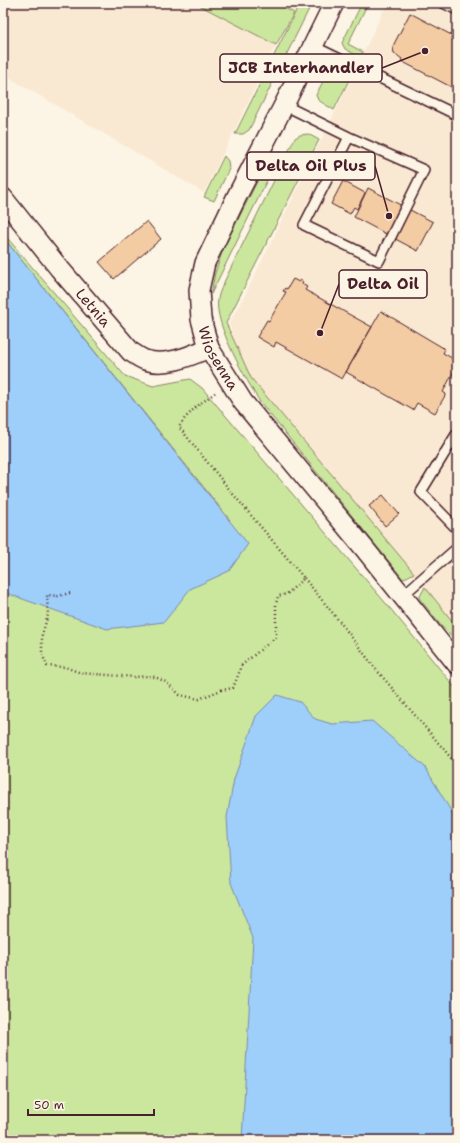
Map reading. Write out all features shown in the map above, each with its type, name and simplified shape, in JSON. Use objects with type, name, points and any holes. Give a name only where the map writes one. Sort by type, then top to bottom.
[{"type":"street","name":"Wiosenna","points":[[334,3],[205,263],[199,290],[201,319],[209,348],[243,402],[364,548],[457,664]]},
{"type":"street","name":"Letnia","points":[[3,198],[131,352],[145,360],[162,363],[188,356],[209,348]]},
{"type":"lane","points":[[443,3],[457,10]]},
{"type":"lane","points":[[313,46],[457,115]]},
{"type":"lane","points":[[284,105],[350,137],[424,170],[379,261],[304,225],[350,137]]},
{"type":"lane","points":[[457,433],[421,492],[457,529]]},
{"type":"lane","points":[[402,596],[457,548]]},
{"type":"path","points":[[214,387],[216,392],[196,407],[185,418],[179,427],[340,622],[375,668],[457,765]]},
{"type":"path","points":[[70,593],[58,596],[48,596],[48,615],[42,635],[42,654],[47,666],[65,667],[81,673],[155,677],[166,682],[180,695],[199,699],[221,690],[233,688],[242,665],[276,637],[276,609],[278,596],[287,594],[304,578]]},
{"type":"shaded area","points":[[3,3],[195,3],[276,45],[204,193],[3,74]]},
{"type":"shaded area","points":[[275,3],[298,3],[294,13]]},
{"type":"shaded area","points":[[387,3],[457,3],[457,629],[258,393],[244,371],[229,323],[247,291]]},
{"type":"green space","points":[[195,3],[275,3],[294,13],[276,45]]},
{"type":"green space","points":[[300,3],[312,3],[249,130],[243,134],[235,134]]},
{"type":"green space","points":[[362,3],[368,3],[348,44],[363,52],[360,57],[345,49],[342,43]]},
{"type":"green space","points":[[330,68],[337,68],[352,74],[334,110],[318,100],[316,95]]},
{"type":"green space","points":[[308,134],[319,140],[226,323],[251,378],[414,573],[403,579],[260,402],[232,352],[218,309],[218,299],[222,286],[295,138],[300,135]]},
{"type":"green space","points":[[224,156],[228,161],[229,169],[214,201],[204,197]]},
{"type":"green space","points":[[268,160],[276,162],[211,294],[215,273],[224,247]]},
{"type":"green space","points":[[3,233],[125,376],[153,386],[190,379],[202,388],[389,607],[457,690],[457,898],[276,1140],[3,1140],[3,581],[230,520],[3,237]]},
{"type":"green space","points":[[425,587],[457,627],[457,640],[442,627],[419,598]]},
{"type":"water","points":[[3,237],[248,544],[229,571],[190,589],[164,622],[107,629],[3,592]]},
{"type":"water","points":[[277,695],[300,702],[315,719],[332,724],[372,721],[425,767],[451,811],[457,828],[457,1140],[242,1140],[253,938],[231,883],[227,817],[234,779],[256,716]]},
{"type":"building","points":[[410,13],[457,38],[457,90],[401,61],[402,59],[394,53],[394,44]]},
{"type":"building","points":[[343,181],[365,193],[357,209],[354,207],[350,214],[331,204]]},
{"type":"building","points":[[368,188],[433,222],[418,251],[354,217]]},
{"type":"building","points":[[147,221],[161,239],[114,279],[99,262]]},
{"type":"building","points":[[293,279],[303,282],[302,284],[307,287],[305,290],[372,327],[342,379],[276,342],[274,347],[257,337],[267,320],[269,321],[286,292],[283,291],[285,288],[287,289]]},
{"type":"building","points":[[381,311],[445,349],[443,353],[457,361],[457,365],[443,392],[446,394],[435,413],[417,403],[413,410],[346,372]]},
{"type":"building","points":[[383,495],[399,514],[385,526],[369,506]]},
{"type":"place","name":"JCB Interhandler","points":[[425,51]]},
{"type":"place","name":"Delta Oil Plus","points":[[389,216]]},
{"type":"place","name":"Delta Oil","points":[[320,333]]}]
